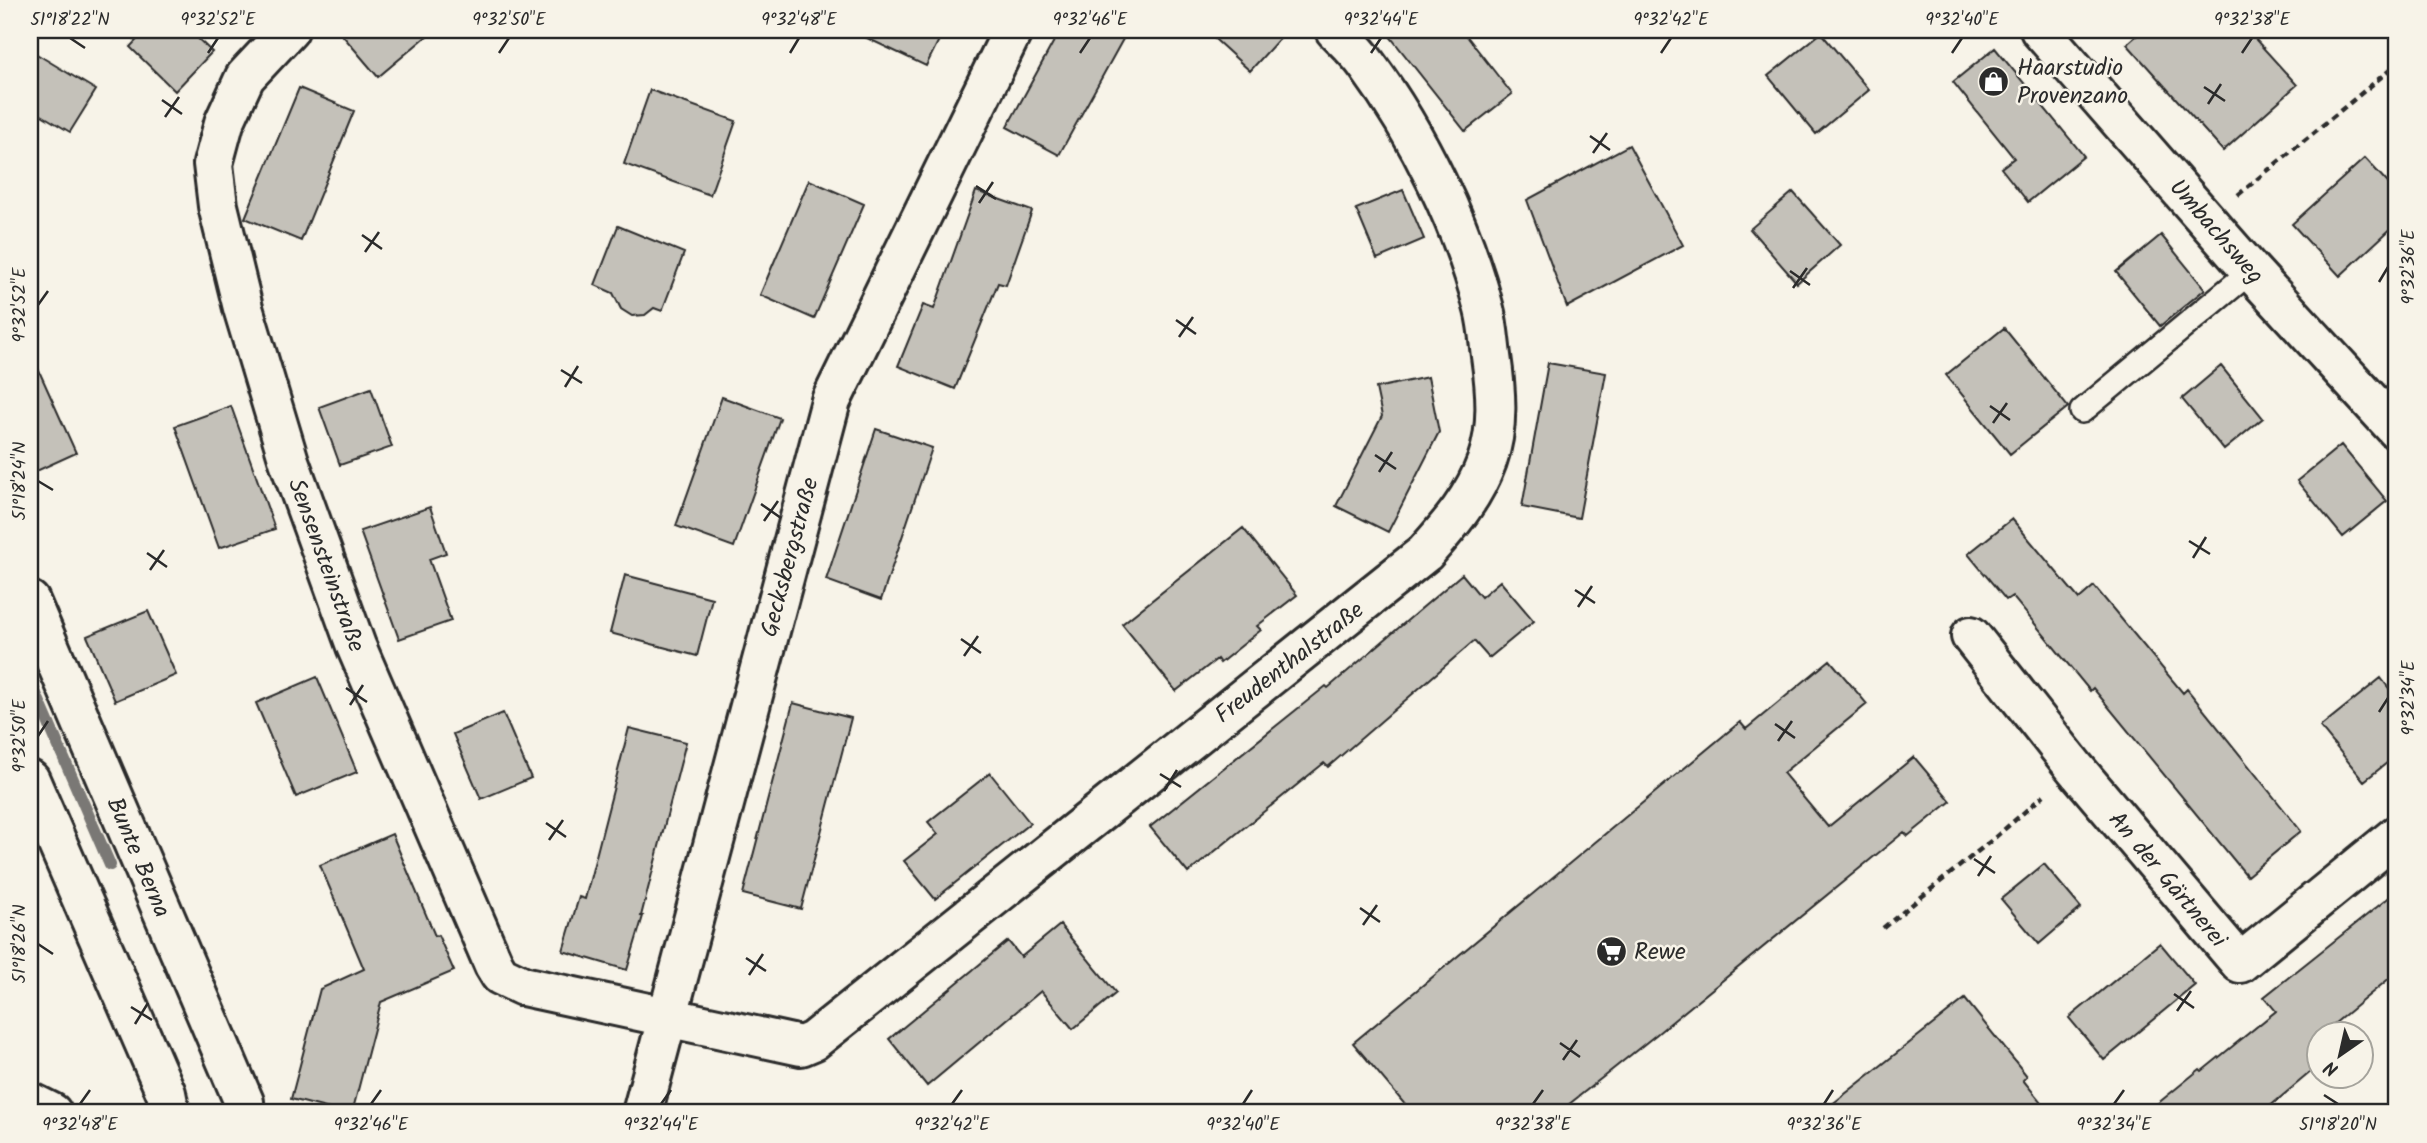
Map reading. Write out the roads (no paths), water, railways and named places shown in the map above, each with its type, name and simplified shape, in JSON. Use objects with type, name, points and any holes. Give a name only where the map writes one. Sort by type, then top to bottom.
[{"type":"street","name":"Sensensteinstraße","points":[[289,30],[245,77],[224,123],[214,164],[218,206],[243,309],[289,461],[352,634],[500,975],[523,986],[666,1018]]},
{"type":"street","name":"Gecksbergstraße","points":[[642,1113],[831,401],[1013,30]]},
{"type":"street","name":"Freudenthalstraße","points":[[666,1018],[782,1044],[801,1046],[813,1041],[1425,553],[1462,512],[1488,461],[1496,420],[1495,380],[1485,310],[1464,245],[1409,131],[1367,64],[1335,30]]},
{"type":"street","name":"Umbachsweg","points":[[2040,30],[2252,271],[2397,430]]},
{"type":"street","name":"Bunte Berna","points":[[30,601],[244,1102],[244,1113]]},
{"type":"street","name":"An der Gärtnerei","points":[[1970,636],[2075,768],[2240,963],[2397,835]]},
{"type":"street","points":[[30,780],[166,1093],[170,1113]]},
{"type":"street","points":[[30,1102],[52,1113]]},
{"type":"lane","points":[[2082,411],[2252,271]]},
{"type":"waterway","points":[[30,680],[110,865]]},
{"type":"place","name":"Haarstudio Provenzano","points":[[1994,81]]},
{"type":"place","name":"Rewe","points":[[1611,951]]}]
